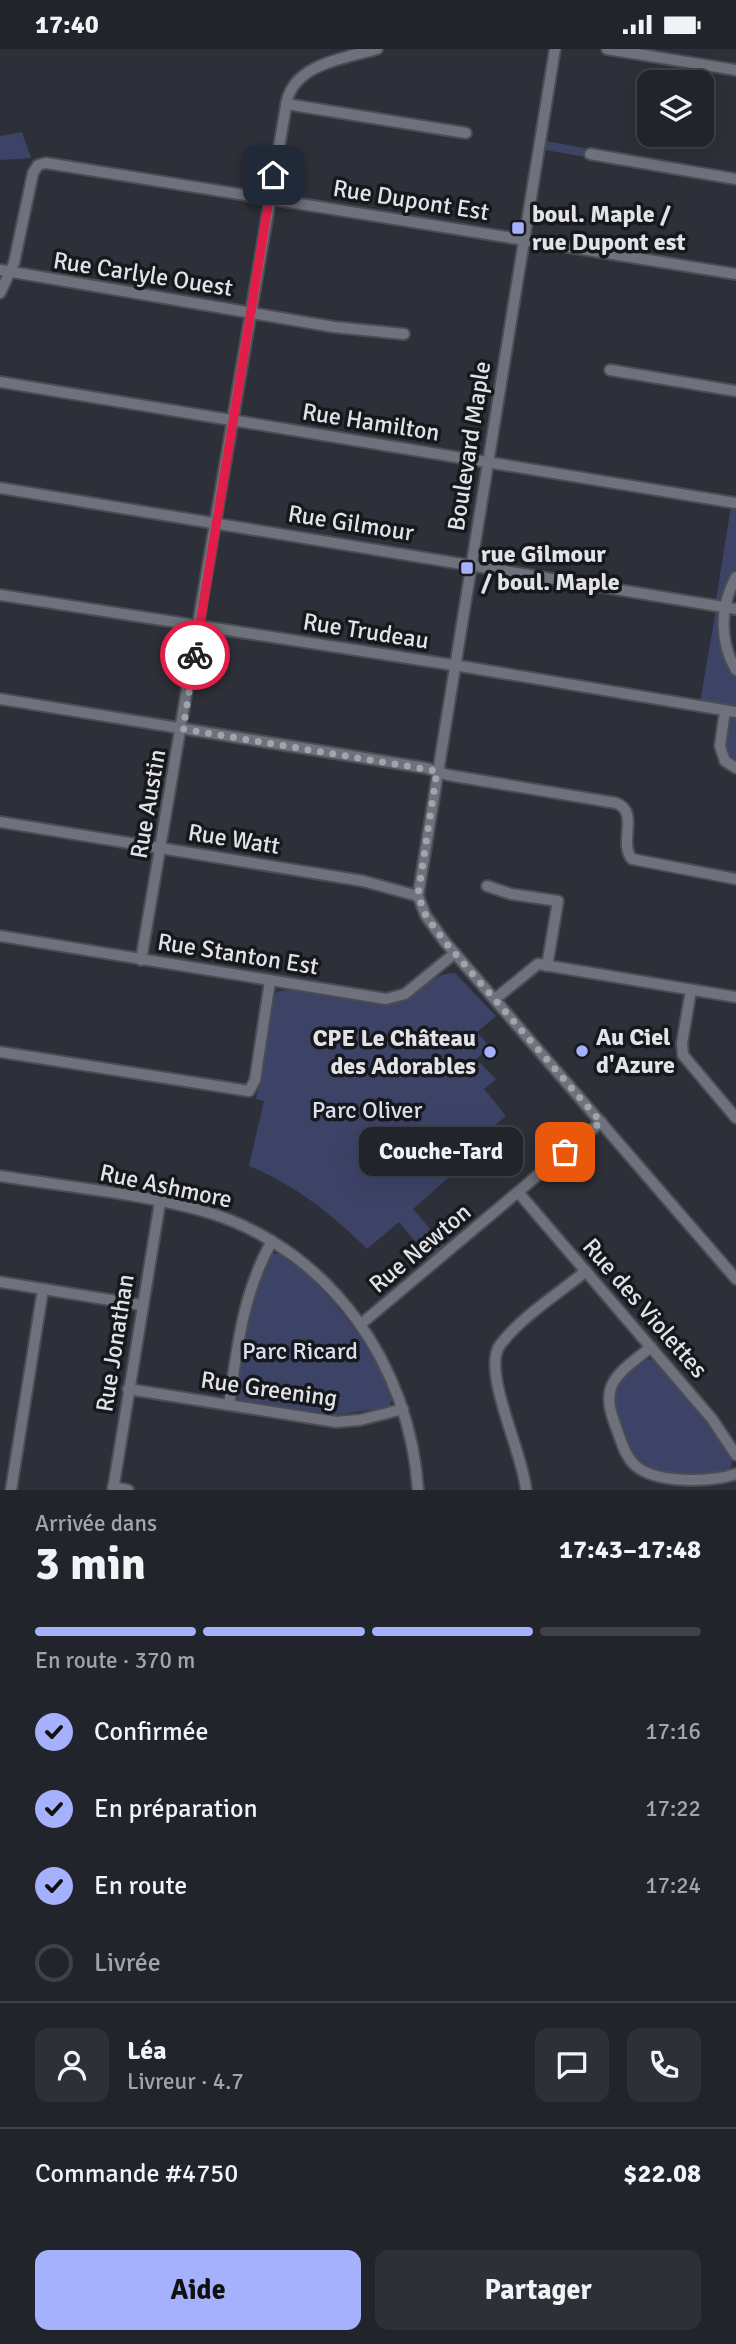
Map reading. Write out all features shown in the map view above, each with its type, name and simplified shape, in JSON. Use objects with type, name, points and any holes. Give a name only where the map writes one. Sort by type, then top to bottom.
[{"type":"street","name":"Rue Austin","points":[[141,960],[183,729],[286,104],[292,85],[310,71],[377,49]]},
{"type":"street","name":"Boulevard Maple","points":[[418,895],[555,49]]},
{"type":"street","points":[[607,49],[736,70]]},
{"type":"street","points":[[286,104],[466,133]]},
{"type":"street","points":[[590,154],[736,179]]},
{"type":"street","name":"Rue Dupont Est","points":[[5,271],[30,180],[38,165],[62,164],[736,274]]},
{"type":"street","points":[[0,293],[5,271]]},
{"type":"street","name":"Rue Carlyle Ouest","points":[[5,271],[369,332],[404,334]]},
{"type":"street","points":[[610,370],[736,391]]},
{"type":"street","name":"Rue Hamilton","points":[[0,382],[736,503]]},
{"type":"street","name":"Rue Gilmour","points":[[0,488],[730,608]]},
{"type":"street","points":[[736,577],[726,645],[736,670]]},
{"type":"street","name":"Rue Trudeau","points":[[0,595],[731,711],[720,750],[724,761],[736,768]]},
{"type":"street","points":[[0,699],[620,804],[628,815],[625,848],[632,859],[736,879]]},
{"type":"street","name":"Rue Watt","points":[[0,822],[372,883],[418,895]]},
{"type":"street","points":[[486,886],[511,894],[558,901],[547,965]]},
{"type":"street","points":[[418,895],[429,922],[454,953],[736,1279]]},
{"type":"street","name":"Rue Stanton Est","points":[[0,936],[270,981],[395,998],[416,986],[454,953]]},
{"type":"street","points":[[495,999],[533,966],[547,965],[736,997]]},
{"type":"street","points":[[0,1052],[235,1091],[249,1091],[255,1080],[270,981]]},
{"type":"street","points":[[691,990],[682,1043],[683,1055],[736,1118]]},
{"type":"street","name":"Rue Newton","points":[[361,1324],[601,1122]]},
{"type":"street","name":"Rue Ashmore","points":[[0,1177],[160,1202],[222,1217],[272,1241],[318,1276],[361,1324],[386,1367],[403,1409],[414,1451],[418,1490]]},
{"type":"street","name":"Rue des Violettes","points":[[518,1192],[712,1419],[736,1455]]},
{"type":"street","name":"Rue Jonathan","points":[[113,1489],[141,1305],[160,1202]]},
{"type":"street","points":[[229,1405],[248,1295],[258,1266],[272,1241]]},
{"type":"street","points":[[526,1490],[522,1461],[496,1376],[495,1357],[499,1346],[512,1332],[586,1271]]},
{"type":"street","points":[[0,1282],[141,1305]]},
{"type":"street","points":[[11,1490],[43,1289]]},
{"type":"street","points":[[651,1347],[622,1371],[609,1394],[612,1416],[631,1460],[649,1472],[683,1479],[706,1480],[736,1474]]},
{"type":"street","name":"Rue Greening","points":[[128,1389],[344,1422],[403,1409]]},
{"type":"street","points":[[113,1489],[128,1490]]},
{"type":"green space","points":[[22,132],[31,158],[0,160],[0,136]]},
{"type":"green space","points":[[546,141],[589,149],[587,157],[545,150]]},
{"type":"green space","points":[[731,506],[736,507],[736,571],[719,601],[716,600]]},
{"type":"green space","points":[[716,610],[720,611],[727,662],[736,676],[736,708],[700,702]]},
{"type":"green space","points":[[736,717],[736,762],[727,756],[725,745],[730,719]]},
{"type":"green space","name":"Parc Oliver","points":[[455,973],[496,1016],[477,1032],[490,1047],[476,1059],[496,1079],[484,1089],[506,1116],[475,1141],[481,1149],[413,1209],[445,1246],[430,1259],[399,1222],[367,1249],[312,1201],[249,1166],[264,1101],[256,1099],[272,998],[277,992],[289,989],[394,1003],[431,980]]},
{"type":"green space","name":"Parc Ricard","points":[[279,1253],[293,1261],[313,1280],[359,1335],[393,1398],[389,1407],[336,1415],[238,1400],[235,1392],[251,1304],[271,1254]]},
{"type":"green space","points":[[650,1359],[658,1362],[704,1417],[731,1457],[732,1465],[726,1472],[671,1474],[650,1469],[632,1455],[617,1418],[615,1392],[623,1376],[631,1368]]},
{"type":"way so far","points":[[195,655],[183,729],[437,771],[418,895],[422,910],[445,942],[601,1122],[565,1152]]},
{"type":"place","name":"boul. Maple / rue Dupont est","points":[[518,228]]},
{"type":"place","name":"rue Gilmour / boul. Maple","points":[[467,568]]},
{"type":"place","name":"Au Ciel d'Azure","points":[[582,1051]]},
{"type":"place","name":"CPE Le Château des Adorables","points":[[490,1052]]},
{"type":"place","name":"Couche-Tard","points":[[565,1152]]},
{"type":"route","points":[[195,655],[273,175]]}]
